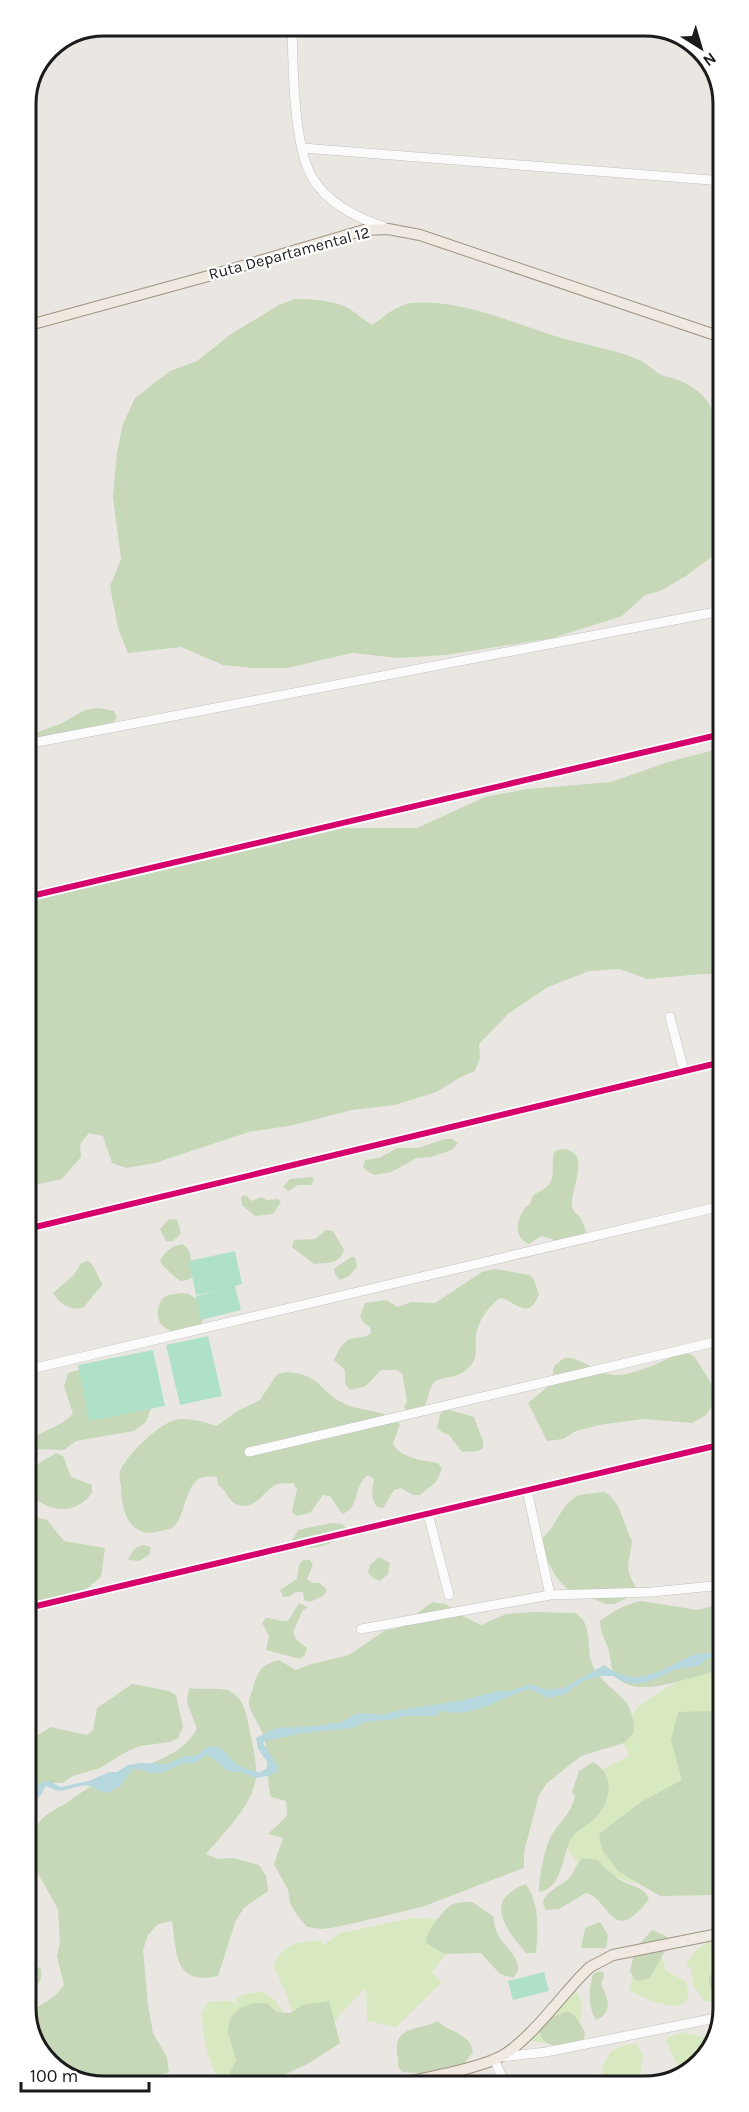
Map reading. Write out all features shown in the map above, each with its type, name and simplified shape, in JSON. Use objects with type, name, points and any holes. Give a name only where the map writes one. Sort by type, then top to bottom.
[{"type":"main road","name":"Ruta Departamental 12","points":[[36,323],[364,230],[388,229],[420,235],[713,334]]},
{"type":"main road","points":[[429,2076],[497,2058],[531,2031],[580,1976],[613,1955],[713,1935]]},
{"type":"street","points":[[292,36],[293,67],[302,148],[314,179],[327,196],[360,219],[388,229]]},
{"type":"street","points":[[302,148],[713,180]]},
{"type":"street","points":[[36,742],[713,613]]},
{"type":"street","points":[[36,895],[713,736]]},
{"type":"street","points":[[670,1017],[684,1071]]},
{"type":"street","points":[[36,1227],[713,1064]]},
{"type":"street","points":[[36,1368],[713,1208]]},
{"type":"street","points":[[249,1452],[713,1342]]},
{"type":"street","points":[[36,1606],[713,1446]]},
{"type":"street","points":[[527,1490],[550,1595]]},
{"type":"street","points":[[428,1514],[449,1595]]},
{"type":"street","points":[[361,1629],[550,1595],[652,1592],[713,1586]]},
{"type":"street","points":[[503,2076],[497,2058],[546,2052],[712,2019]]},
{"type":"green space","points":[[295,299],[322,300],[348,308],[372,325],[406,304],[450,305],[489,314],[565,339],[624,354],[643,362],[662,375],[689,385],[708,402],[713,413],[713,556],[686,576],[660,591],[645,595],[622,616],[553,638],[446,655],[398,658],[352,653],[287,668],[223,665],[181,647],[128,653],[118,628],[110,586],[121,559],[113,497],[117,452],[123,424],[135,398],[170,371],[197,361],[231,334],[279,305]]},
{"type":"green space","points":[[99,708],[114,711],[117,717],[113,723],[36,739],[36,733],[60,724],[85,710]]},
{"type":"green space","points":[[713,750],[713,974],[647,979],[619,969],[589,971],[548,987],[509,1013],[479,1044],[480,1058],[475,1071],[436,1092],[395,1105],[352,1110],[294,1125],[249,1132],[155,1163],[126,1168],[112,1163],[103,1136],[89,1133],[80,1144],[81,1157],[62,1179],[36,1185],[36,895],[316,831],[345,828],[417,828],[485,797],[527,789],[611,782],[668,762]]},
{"type":"green space","points":[[452,1139],[458,1143],[452,1150],[431,1157],[417,1158],[391,1172],[375,1175],[363,1167],[365,1160],[379,1158],[397,1148],[418,1148]]},
{"type":"green space","points":[[562,1149],[571,1151],[576,1156],[578,1172],[572,1208],[581,1219],[587,1235],[562,1240],[541,1236],[529,1244],[520,1237],[518,1223],[532,1197],[550,1183],[553,1176],[555,1151]]},
{"type":"green space","points":[[312,1177],[314,1180],[311,1185],[298,1185],[289,1191],[283,1187],[290,1179]]},
{"type":"green space","points":[[243,1195],[251,1201],[261,1197],[267,1200],[278,1199],[281,1202],[273,1214],[255,1216],[242,1205]]},
{"type":"green space","points":[[169,1219],[177,1220],[181,1233],[173,1241],[166,1241],[160,1229]]},
{"type":"green space","points":[[326,1230],[333,1231],[344,1250],[336,1260],[314,1264],[292,1247],[294,1240],[315,1239]]},
{"type":"green space","points":[[182,1244],[189,1251],[193,1277],[180,1281],[160,1261],[169,1249]]},
{"type":"green space","points":[[235,1251],[242,1284],[235,1286],[241,1310],[201,1320],[196,1296],[215,1291],[196,1295],[189,1261]]},
{"type":"green space","points":[[351,1257],[355,1257],[357,1267],[349,1276],[340,1280],[334,1269]]},
{"type":"green space","points":[[88,1261],[103,1284],[83,1308],[66,1306],[53,1293],[74,1275],[81,1263]]},
{"type":"green space","points":[[495,1269],[530,1275],[539,1294],[535,1303],[526,1309],[500,1298],[496,1301],[484,1315],[479,1326],[476,1337],[476,1354],[472,1364],[467,1370],[455,1376],[435,1382],[426,1404],[420,1411],[408,1414],[404,1407],[407,1401],[402,1373],[396,1370],[381,1370],[366,1386],[350,1390],[345,1384],[345,1370],[334,1360],[347,1340],[371,1333],[370,1327],[360,1317],[365,1303],[386,1300],[398,1307],[411,1302],[435,1303],[482,1272]]},
{"type":"green space","points":[[182,1293],[189,1294],[201,1302],[202,1324],[175,1333],[160,1323],[158,1308],[165,1297]]},
{"type":"green space","points":[[208,1336],[222,1396],[180,1405],[166,1345]]},
{"type":"green space","points":[[153,1350],[165,1406],[89,1421],[78,1365]]},
{"type":"green space","points":[[680,1353],[694,1356],[713,1386],[713,1405],[705,1416],[692,1423],[644,1419],[599,1425],[576,1431],[563,1439],[547,1441],[528,1403],[551,1384],[554,1366],[565,1358],[576,1359],[602,1372],[614,1375],[622,1375]]},
{"type":"green space","points":[[82,1369],[98,1415],[112,1417],[124,1408],[151,1408],[146,1422],[134,1431],[76,1441],[64,1450],[36,1449],[37,1435],[62,1423],[73,1414],[64,1386],[68,1373]]},
{"type":"green space","points":[[285,1372],[306,1376],[347,1405],[381,1413],[394,1419],[400,1424],[393,1444],[407,1456],[438,1463],[442,1469],[436,1482],[420,1495],[413,1495],[401,1488],[394,1490],[383,1508],[377,1507],[373,1500],[374,1479],[368,1475],[363,1479],[352,1507],[348,1511],[342,1514],[330,1496],[323,1495],[310,1513],[297,1516],[292,1512],[297,1489],[293,1483],[278,1484],[255,1502],[244,1506],[232,1501],[218,1485],[217,1477],[205,1477],[197,1480],[191,1487],[181,1516],[170,1529],[145,1533],[132,1525],[123,1506],[120,1474],[128,1458],[143,1442],[168,1422],[175,1420],[190,1420],[216,1426],[239,1410],[260,1400],[278,1374]]},
{"type":"green space","points":[[446,1409],[474,1417],[483,1441],[483,1448],[478,1451],[462,1452],[449,1435],[437,1428],[440,1414]]},
{"type":"green space","points":[[56,1453],[63,1456],[71,1477],[92,1485],[92,1493],[85,1501],[69,1509],[43,1504],[36,1500],[36,1465]]},
{"type":"green space","points":[[605,1492],[619,1508],[632,1541],[628,1569],[636,1587],[627,1598],[614,1604],[606,1604],[566,1588],[557,1578],[542,1552],[542,1538],[574,1498],[580,1495]]},
{"type":"green space","points":[[36,1517],[47,1520],[64,1541],[105,1548],[101,1577],[78,1596],[36,1607]]},
{"type":"green space","points":[[331,1523],[342,1524],[349,1531],[338,1540],[317,1547],[296,1547],[292,1541],[298,1530]]},
{"type":"green space","points":[[144,1545],[151,1547],[150,1554],[140,1561],[128,1560],[135,1549]]},
{"type":"green space","points":[[379,1557],[390,1563],[388,1574],[380,1581],[368,1573],[370,1565]]},
{"type":"green space","points":[[303,1560],[310,1560],[313,1565],[307,1579],[313,1583],[320,1583],[327,1590],[323,1596],[310,1602],[304,1600],[303,1592],[283,1597],[280,1590],[297,1579],[299,1565]]},
{"type":"green space","points":[[641,1601],[698,1610],[713,1606],[713,1673],[651,1687],[637,1687],[625,1683],[615,1675],[600,1621],[629,1604]]},
{"type":"green space","points":[[432,1602],[446,1604],[457,1613],[481,1625],[506,1614],[576,1613],[584,1621],[587,1629],[593,1666],[599,1676],[625,1701],[630,1709],[634,1732],[624,1743],[581,1756],[547,1783],[539,1795],[524,1852],[524,1868],[422,1907],[337,1927],[322,1929],[307,1927],[290,1903],[288,1890],[274,1864],[283,1838],[268,1834],[287,1816],[286,1801],[271,1797],[265,1741],[249,1702],[257,1677],[264,1666],[279,1660],[296,1670],[349,1655],[384,1631],[398,1628]]},
{"type":"green space","points":[[299,1603],[308,1607],[303,1610],[293,1632],[296,1639],[307,1648],[305,1655],[300,1659],[266,1650],[269,1636],[262,1623],[266,1618],[288,1621]]},
{"type":"green space","points":[[695,1672],[713,1673],[713,1891],[678,1893],[626,1881],[575,1860],[557,1831],[595,1773],[629,1756],[618,1730],[641,1704]]},
{"type":"green space","points":[[132,1684],[169,1691],[176,1695],[183,1727],[178,1738],[170,1742],[140,1746],[100,1768],[73,1776],[63,1783],[43,1783],[36,1788],[36,1736],[51,1727],[87,1735],[93,1730],[97,1708]]},
{"type":"green space","points":[[189,1688],[217,1689],[235,1694],[244,1706],[256,1764],[254,1787],[237,1818],[206,1854],[218,1859],[233,1858],[259,1865],[266,1876],[268,1891],[244,1908],[236,1920],[218,1976],[203,1978],[185,1971],[177,1955],[172,1921],[158,1924],[148,1935],[143,1950],[153,2033],[167,2057],[169,2072],[158,2076],[90,2075],[62,2062],[47,2046],[38,2026],[36,2008],[60,1991],[64,1985],[57,1956],[60,1943],[58,1909],[37,1872],[36,1878],[36,1828],[45,1816],[88,1788],[154,1762],[179,1749],[197,1729],[187,1702]]},
{"type":"green space","points":[[678,1712],[713,1713],[713,1895],[660,1896],[618,1871],[602,1850],[599,1834],[641,1802],[682,1780],[671,1740]]},
{"type":"green space","points":[[593,1762],[600,1767],[608,1780],[609,1788],[605,1803],[596,1817],[576,1832],[571,1839],[561,1870],[553,1885],[539,1892],[542,1864],[548,1842],[571,1807],[575,1796],[572,1792],[579,1771]]},
{"type":"green space","points":[[583,1858],[598,1860],[620,1880],[644,1892],[649,1899],[637,1913],[625,1920],[613,1917],[593,1896],[586,1893],[559,1909],[546,1910],[544,1900],[546,1896],[569,1878]]},
{"type":"green space","points":[[526,1884],[536,1909],[536,1953],[526,1953],[511,1934],[502,1916],[501,1907],[505,1898]]},
{"type":"green space","points":[[472,1902],[494,1917],[498,1935],[518,1964],[518,1971],[513,1978],[500,1974],[481,1953],[445,1954],[426,1943],[432,1927],[449,1907],[453,1904]]},
{"type":"green space","points":[[411,1918],[437,1919],[458,1932],[457,1938],[432,1973],[442,1982],[396,2027],[367,2021],[366,1988],[340,2014],[317,2048],[298,2028],[273,1965],[278,1957],[288,1947],[298,1943],[322,1940],[321,1946],[341,1933]]},
{"type":"green space","points":[[600,1922],[608,1935],[606,1948],[581,1948],[585,1928]]},
{"type":"green space","points":[[652,1930],[666,1936],[669,1944],[650,1978],[636,1981],[630,1971],[635,1949]]},
{"type":"green space","points":[[713,1942],[713,2001],[705,2002],[694,1987],[691,1970],[686,1963],[698,1948]]},
{"type":"green space","points":[[661,1955],[666,1971],[685,1981],[688,1994],[686,2002],[679,2005],[659,2003],[629,1990],[634,1971]]},
{"type":"green space","points":[[40,1967],[41,1975],[36,1986],[36,1969]]},
{"type":"green space","points":[[603,1971],[601,1984],[608,2005],[602,2017],[596,2020],[590,2003],[591,1984],[594,1973]]},
{"type":"green space","points":[[544,1972],[549,1991],[513,2000],[508,1981]]},
{"type":"green space","points":[[713,1972],[713,1989],[711,1989],[709,1981]]},
{"type":"green space","points":[[572,1983],[581,2005],[579,2028],[553,2044],[530,2041],[546,2009]]},
{"type":"green space","points":[[263,1992],[275,2000],[287,2017],[258,2076],[218,2076],[205,2041],[201,2012],[209,2002],[229,2001],[239,2004],[235,1999],[248,1993]]},
{"type":"green space","points":[[329,2001],[340,2043],[311,2062],[282,2076],[230,2076],[236,2060],[228,2033],[230,2018],[240,2008],[253,2003],[267,2003],[277,2012],[291,2013],[302,2005]]},
{"type":"green space","points":[[568,2011],[575,2016],[585,2032],[584,2039],[580,2044],[561,2046],[545,2041],[539,2030],[548,2019]]},
{"type":"green space","points":[[437,2021],[464,2037],[473,2052],[464,2064],[443,2068],[430,2074],[402,2072],[398,2066],[398,2040],[407,2031]]},
{"type":"green space","points":[[683,2032],[706,2038],[699,2050],[679,2067],[666,2041],[669,2037]]},
{"type":"green space","points":[[637,2044],[643,2056],[640,2076],[603,2076],[605,2062],[611,2051],[625,2045]]},
{"type":"water","points":[[713,1652],[713,1657],[700,1665],[673,1670],[654,1680],[636,1684],[621,1681],[613,1676],[599,1676],[583,1681],[565,1694],[548,1698],[530,1689],[476,1710],[454,1713],[442,1711],[435,1716],[404,1716],[366,1722],[352,1728],[302,1733],[265,1741],[263,1743],[277,1766],[277,1771],[272,1775],[257,1778],[241,1772],[227,1771],[213,1758],[206,1755],[192,1764],[183,1763],[164,1772],[132,1770],[120,1786],[107,1793],[89,1786],[78,1786],[59,1791],[47,1786],[36,1799],[36,1787],[42,1782],[50,1781],[60,1787],[89,1781],[109,1772],[117,1772],[128,1765],[168,1764],[184,1756],[196,1756],[207,1747],[213,1746],[222,1749],[237,1765],[260,1772],[266,1769],[268,1763],[258,1749],[256,1738],[276,1728],[318,1726],[345,1721],[353,1715],[362,1713],[383,1715],[463,1700],[497,1691],[509,1691],[531,1684],[547,1690],[564,1688],[604,1665],[618,1673],[638,1677],[695,1655]]},
{"type":"cycle path","points":[[36,895],[713,736]]},
{"type":"cycle path","points":[[36,1227],[713,1064]]},
{"type":"cycle path","points":[[36,1606],[713,1446]]}]
